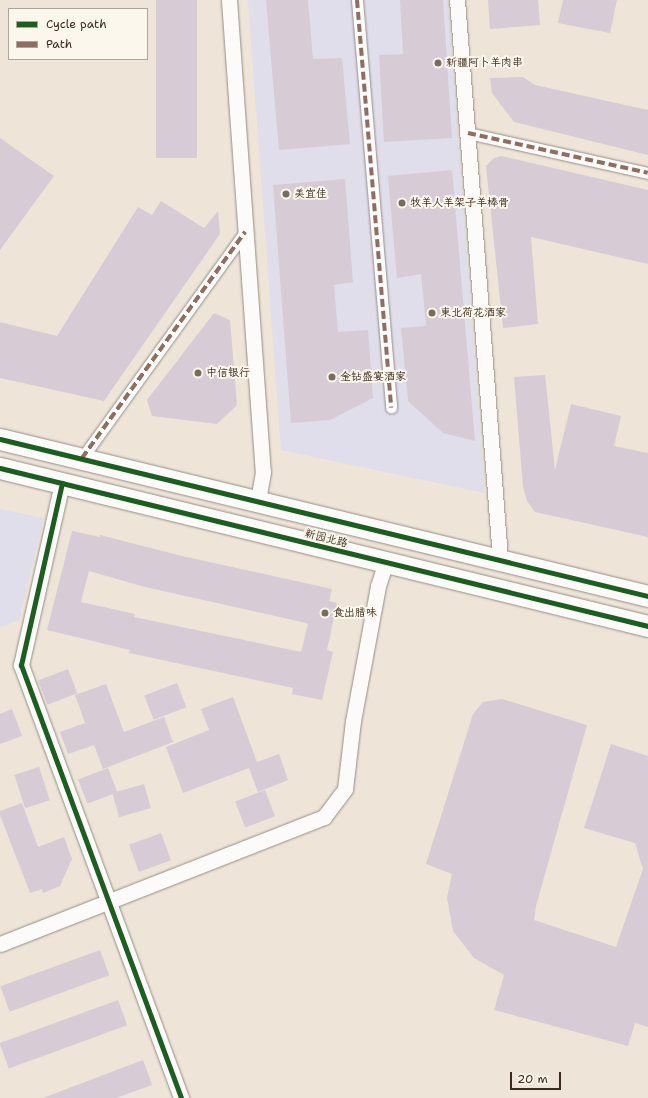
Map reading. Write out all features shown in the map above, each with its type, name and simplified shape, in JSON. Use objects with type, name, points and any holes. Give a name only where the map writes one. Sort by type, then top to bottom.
[{"type":"main road","name":"新园北路","points":[[0,439],[500,558],[648,596]]},
{"type":"main road","name":"新园北路","points":[[0,468],[385,564],[648,626]]},
{"type":"street","points":[[229,0],[263,472],[258,500]]},
{"type":"street","points":[[357,0],[391,408]]},
{"type":"street","points":[[456,0],[468,133],[500,558]]},
{"type":"street","points":[[468,133],[648,173]]},
{"type":"street","points":[[82,458],[246,232]]},
{"type":"street","points":[[62,483],[21,665],[181,1098]]},
{"type":"street","points":[[0,944],[324,817],[345,789],[353,721],[378,586],[385,564]]},
{"type":"shaded area","points":[[248,0],[448,0],[485,493],[281,450]]},
{"type":"shaded area","points":[[0,509],[44,518],[19,620],[0,627]]},
{"type":"building","points":[[156,0],[197,0],[197,158],[156,158]]},
{"type":"building","points":[[266,0],[308,0],[313,59],[342,58],[350,144],[279,150]]},
{"type":"building","points":[[400,0],[443,0],[452,138],[384,142],[379,55],[403,54]]},
{"type":"building","points":[[488,0],[538,0],[540,25],[490,29]]},
{"type":"building","points":[[563,0],[617,0],[610,33],[558,23]]},
{"type":"building","points":[[523,77],[535,85],[648,110],[648,155],[514,122],[492,93],[490,78]]},
{"type":"building","points":[[0,138],[54,176],[0,250]]},
{"type":"building","points":[[501,156],[648,190],[648,264],[531,237],[538,324],[503,328],[486,166],[494,158]]},
{"type":"building","points":[[452,170],[475,441],[443,433],[408,401],[401,328],[426,326],[421,274],[397,278],[388,176]]},
{"type":"building","points":[[345,179],[353,282],[334,285],[338,332],[368,330],[373,398],[330,420],[291,423],[273,185]]},
{"type":"building","points":[[161,201],[204,228],[218,211],[220,234],[104,401],[0,378],[0,322],[57,336],[138,207],[152,215]]},
{"type":"building","points":[[214,313],[230,320],[237,405],[217,424],[152,416],[147,400]]},
{"type":"building","points":[[545,375],[555,470],[571,404],[621,416],[614,446],[648,453],[648,537],[535,512],[527,501],[523,487],[514,377]]},
{"type":"building","points":[[72,531],[100,537],[100,535],[182,556],[332,589],[329,601],[337,603],[327,650],[333,652],[322,700],[292,694],[293,688],[129,653],[130,650],[47,630]],"holes":[[[89,571],[145,587],[306,623],[308,624],[301,652],[134,617],[135,614],[81,602]]]},
{"type":"building","points":[[68,669],[77,693],[47,705],[38,680]]},
{"type":"building","points":[[177,683],[186,707],[154,720],[144,696]]},
{"type":"building","points":[[106,684],[124,732],[164,717],[173,742],[103,769],[94,745],[68,754],[60,732],[85,723],[75,695]]},
{"type":"building","points":[[233,697],[257,762],[279,754],[288,780],[258,792],[249,768],[183,793],[166,747],[209,730],[201,709]]},
{"type":"building","points":[[502,699],[587,725],[536,906],[534,920],[616,947],[643,869],[635,843],[584,828],[611,744],[648,756],[648,1027],[635,1023],[628,1046],[494,1010],[504,975],[474,958],[453,931],[447,898],[452,874],[426,864],[473,714],[483,702]]},
{"type":"building","points":[[12,709],[22,736],[0,744],[0,714]]},
{"type":"building","points":[[39,767],[50,800],[25,808],[14,775]]},
{"type":"building","points":[[108,768],[117,792],[87,804],[78,779]]},
{"type":"building","points":[[144,784],[151,808],[119,817],[112,793]]},
{"type":"building","points":[[265,790],[275,816],[245,828],[235,801]]},
{"type":"building","points":[[22,803],[38,847],[64,837],[72,859],[60,886],[43,893],[42,889],[30,893],[0,815],[0,811]]},
{"type":"building","points":[[161,833],[171,860],[139,872],[129,845]]},
{"type":"building","points":[[100,950],[109,975],[10,1012],[0,986]]},
{"type":"building","points":[[118,1000],[127,1025],[9,1068],[0,1043]]},
{"type":"building","points":[[143,1060],[152,1085],[116,1098],[43,1098]]},
{"type":"marked path","points":[[357,0],[391,408]]},
{"type":"marked path","points":[[468,133],[648,173]]},
{"type":"marked path","points":[[82,458],[245,232]]},
{"type":"cycle path","points":[[0,439],[648,596]]},
{"type":"cycle path","points":[[0,468],[648,626]]},
{"type":"cycle path","points":[[62,483],[21,665],[181,1098]]},
{"type":"place","name":"新疆阿卜羊肉串","points":[[438,63]]},
{"type":"place","name":"美宜佳","points":[[286,194]]},
{"type":"place","name":"牧羊人羊架子羊棒骨","points":[[402,203]]},
{"type":"place","name":"東北荷花酒家","points":[[432,313]]},
{"type":"place","name":"中信银行","points":[[198,373]]},
{"type":"place","name":"金钻盛宴酒家","points":[[332,377]]},
{"type":"place","name":"食出腊味","points":[[325,613]]}]
